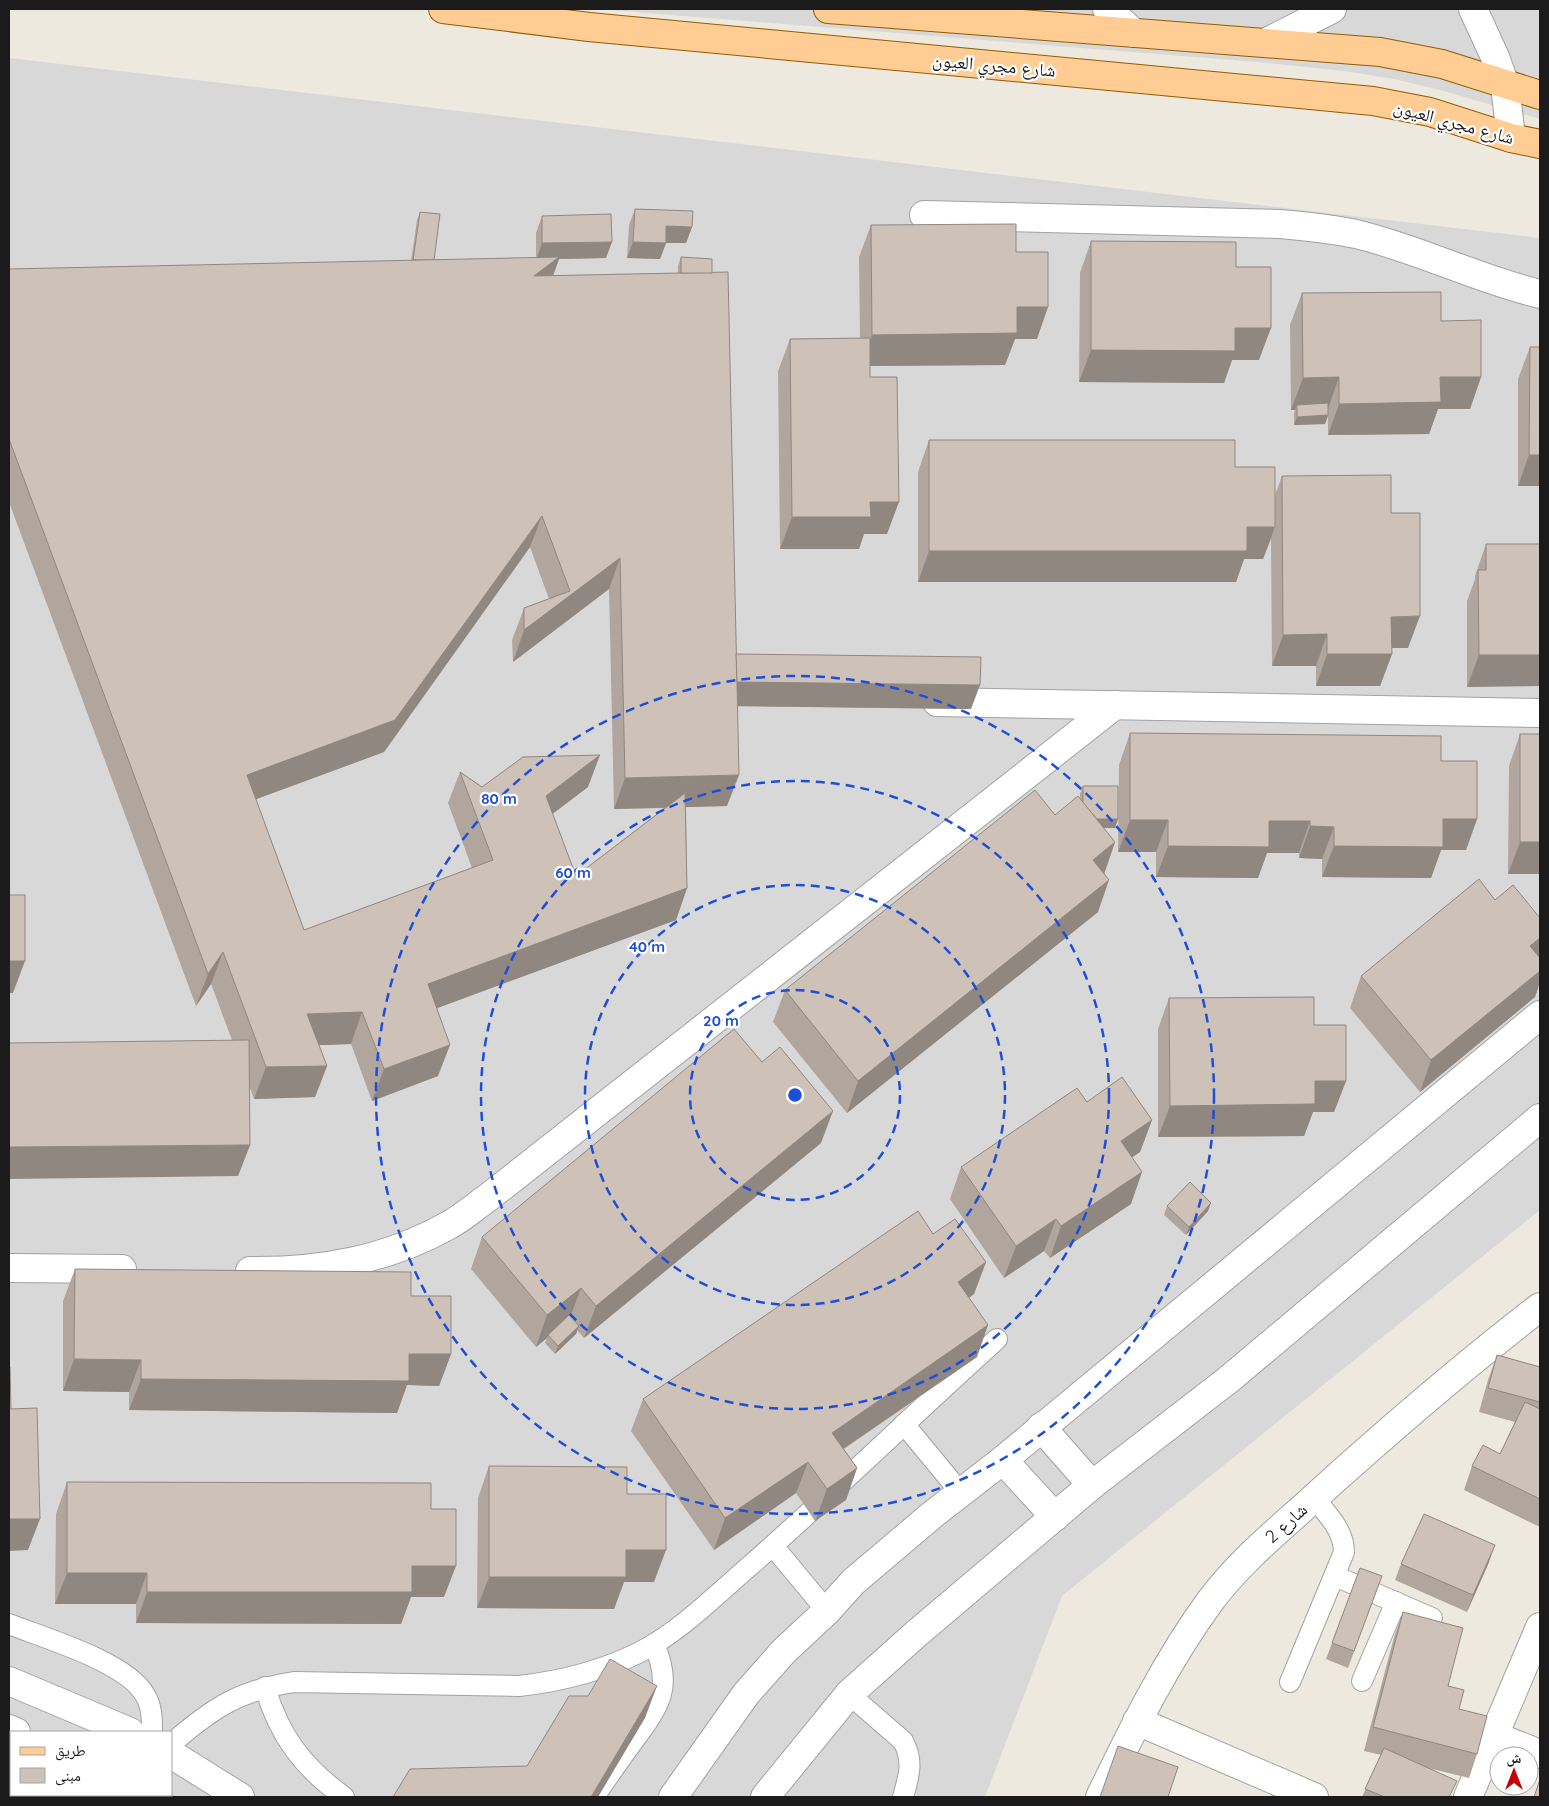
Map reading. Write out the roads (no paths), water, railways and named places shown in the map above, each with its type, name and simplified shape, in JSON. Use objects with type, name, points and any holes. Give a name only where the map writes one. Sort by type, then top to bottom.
[{"type":"main road","name":"شارع مجري العيون","points":[[442,9],[589,27],[1373,101],[1430,112],[1510,138],[1540,144]]},
{"type":"main road","points":[[828,9],[1380,52],[1442,64],[1505,85],[1540,94]]},
{"type":"street","points":[[1107,9],[1134,33]]},
{"type":"street","points":[[1266,43],[1332,9]]},
{"type":"street","points":[[1473,9],[1495,57],[1505,85],[1510,138]]},
{"type":"street","points":[[924,215],[1280,224],[1320,228],[1356,234],[1540,294]]},
{"type":"street","points":[[910,702],[1540,713]]},
{"type":"street","points":[[226,1271],[314,1270],[362,1261],[408,1246],[451,1224],[490,1196],[1115,705]]},
{"type":"street","points":[[673,1797],[746,1694],[784,1651],[827,1611],[853,1582],[1540,1015]]},
{"type":"street","points":[[765,1797],[849,1694],[984,1575],[1092,1485],[1228,1380],[1540,1118]]},
{"type":"street","points":[[9,1268],[147,1270]]},
{"type":"street","name":"شارع 2","points":[[1100,1797],[1137,1721],[1184,1638],[1212,1599],[1257,1549],[1314,1498],[1475,1357],[1540,1307]]},
{"type":"street","points":[[1041,1427],[1092,1485]]},
{"type":"street","points":[[1003,1460],[1055,1517]]},
{"type":"street","points":[[1468,1797],[1492,1735],[1538,1636]]},
{"type":"street","points":[[9,1681],[128,1731]]},
{"type":"street","points":[[1137,1721],[1314,1797]]},
{"type":"street","points":[[1492,1735],[1540,1754]]},
{"type":"street","points":[[172,1755],[240,1797]]},
{"type":"lane","points":[[172,1743],[212,1710],[239,1695],[266,1687],[294,1682],[519,1686],[555,1681],[590,1673],[624,1660],[654,1644],[678,1628],[773,1546],[997,1339]]},
{"type":"lane","points":[[904,1424],[960,1492]]},
{"type":"lane","points":[[1290,1682],[1344,1552],[1344,1541],[1339,1530],[1314,1498]]},
{"type":"lane","points":[[773,1546],[827,1611]]},
{"type":"lane","points":[[1335,1576],[1432,1618]]},
{"type":"lane","points":[[1362,1681],[1396,1602]]},
{"type":"lane","points":[[9,1624],[103,1662],[132,1680],[144,1692],[150,1704],[152,1731]]},
{"type":"lane","points":[[594,1797],[657,1709],[663,1684],[663,1670],[654,1644]]},
{"type":"lane","points":[[266,1687],[274,1715],[300,1758],[316,1775],[344,1797]]},
{"type":"lane","points":[[849,1694],[903,1741],[908,1750],[911,1762],[910,1773],[903,1797]]}]
